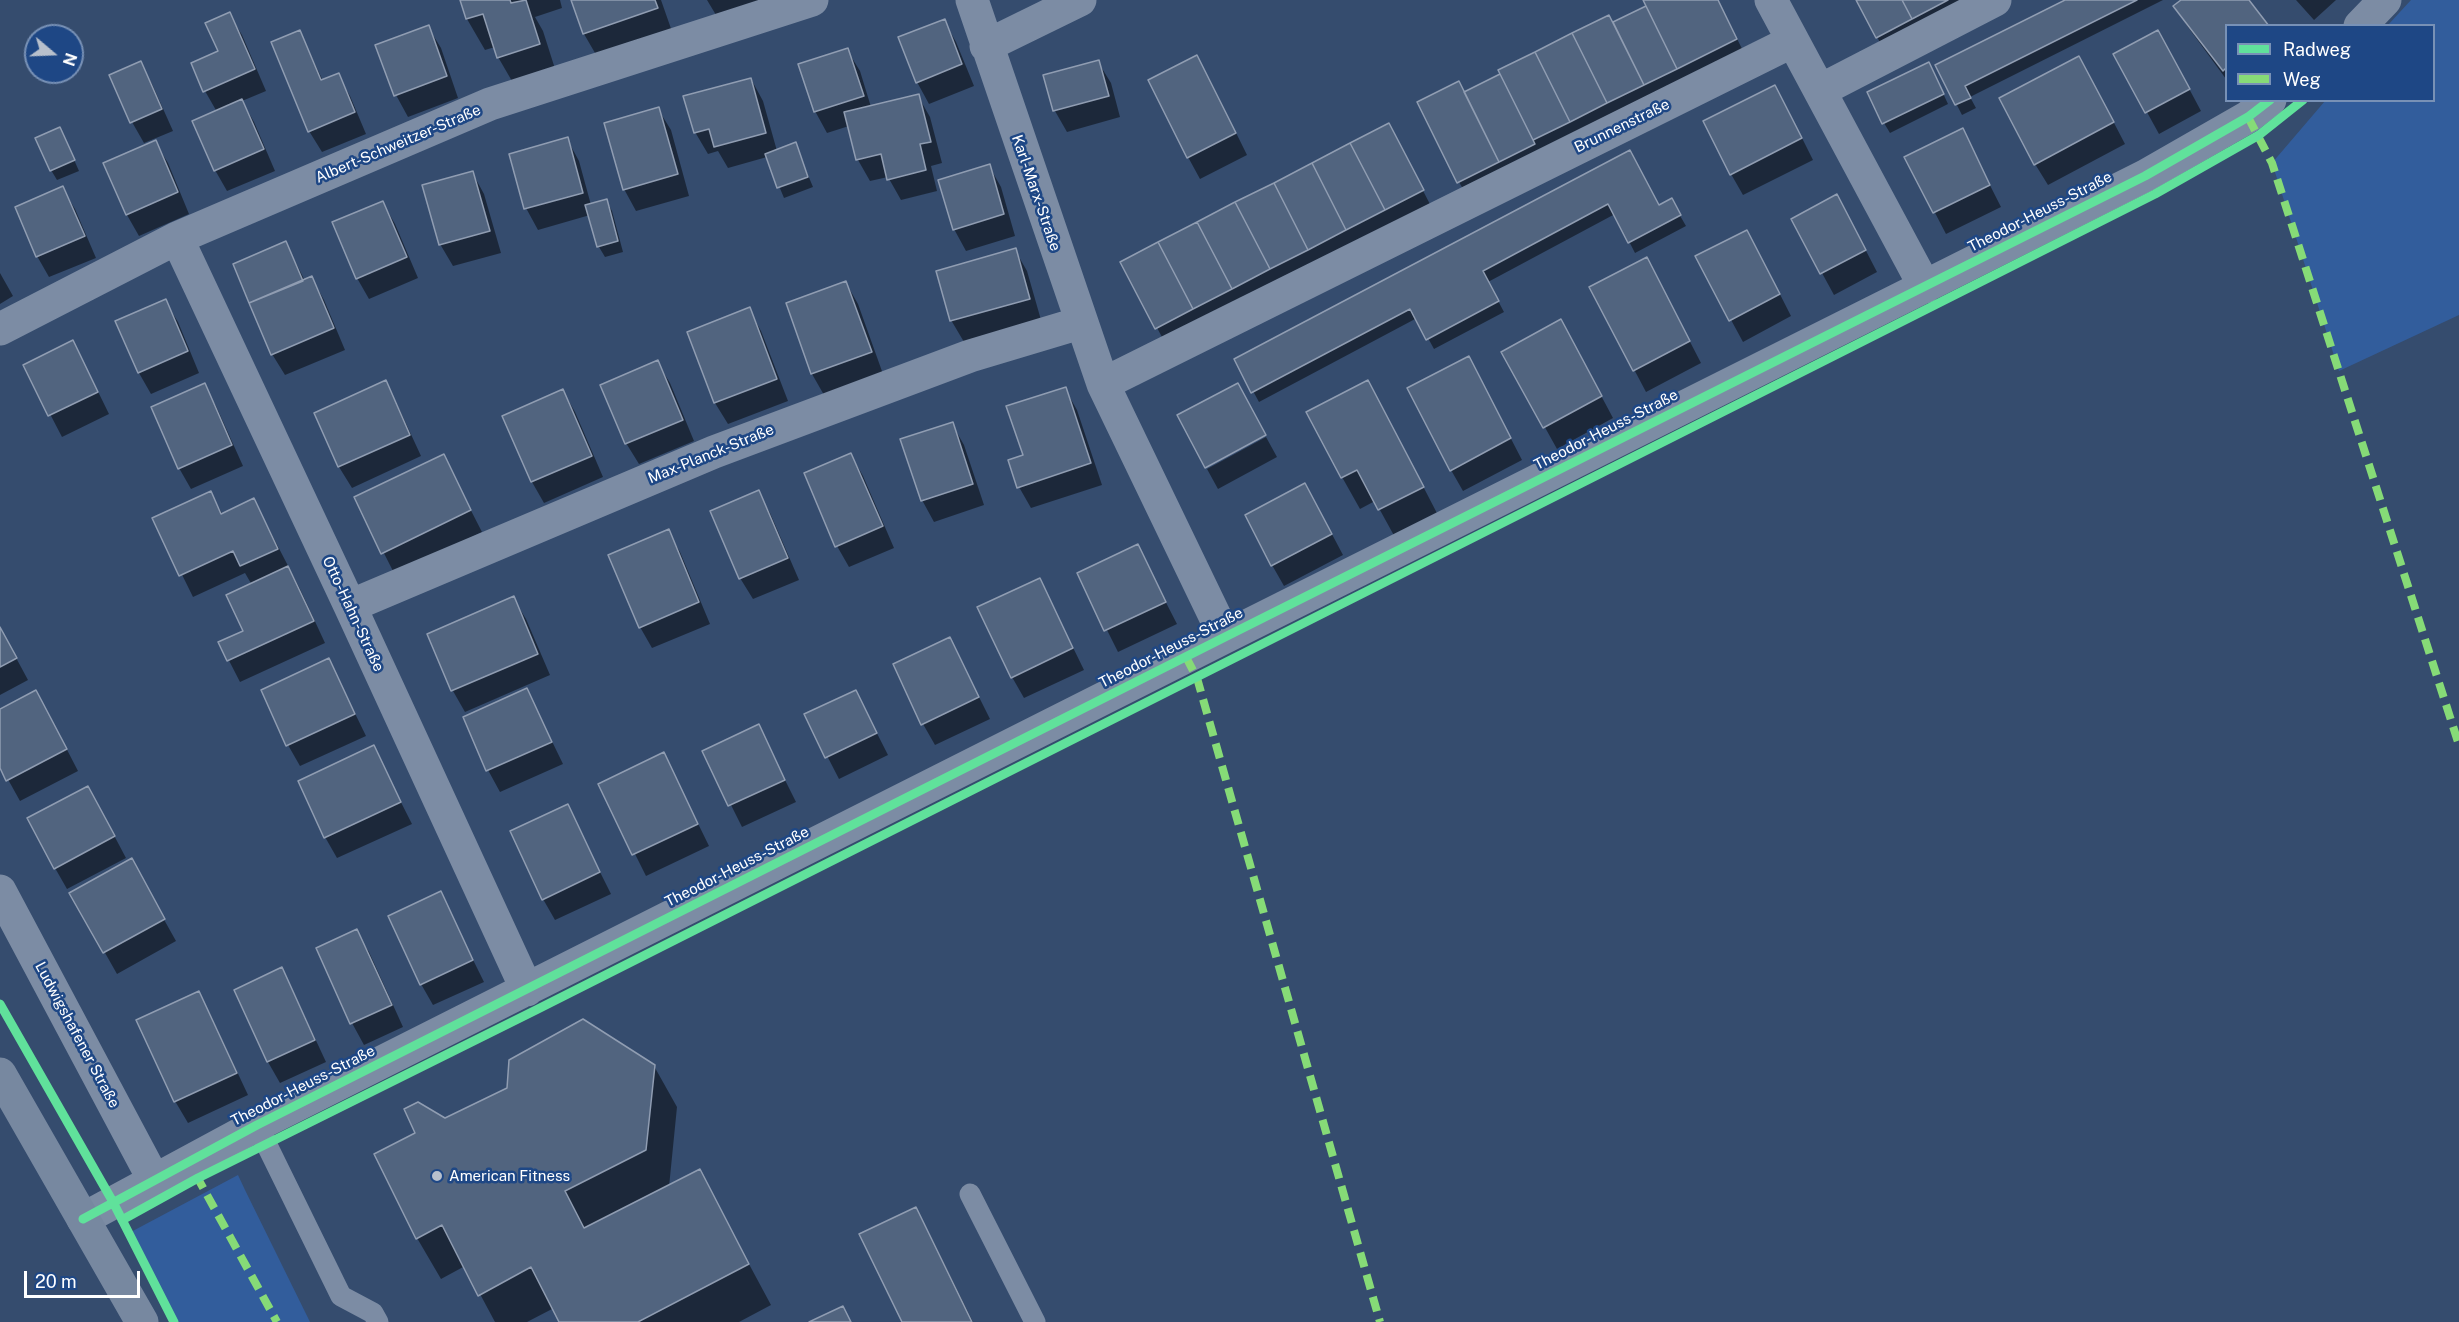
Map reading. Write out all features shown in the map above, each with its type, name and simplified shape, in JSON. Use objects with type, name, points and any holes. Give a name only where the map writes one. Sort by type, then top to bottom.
[{"type":"main road","points":[[0,1074],[142,1322]]},
{"type":"street","name":"Albert-Schweitzer-Straße","points":[[0,329],[177,238],[490,104],[812,0]]},
{"type":"street","name":"Karl-Marx-Straße","points":[[972,0],[1103,384],[1225,637]]},
{"type":"street","points":[[986,46],[1080,0]]},
{"type":"street","points":[[1771,0],[1925,287]]},
{"type":"street","points":[[1821,90],[1995,0]]},
{"type":"street","points":[[2362,24],[2385,0]]},
{"type":"street","name":"Brunnenstraße","points":[[1103,384],[1793,41]]},
{"type":"street","name":"Theodor-Heuss-Straße","points":[[83,1219],[258,1125],[2145,176],[2248,117],[2267,102]]},
{"type":"street","name":"Otto-Hahn-Straße","points":[[177,238],[527,990]]},
{"type":"street","name":"Max-Planck-Straße","points":[[350,606],[714,452],[970,356],[1080,322]]},
{"type":"street","name":"Ludwigshafener Straße","points":[[0,891],[154,1180]]},
{"type":"lane","points":[[258,1125],[341,1296],[373,1313],[378,1322]]},
{"type":"lane","points":[[970,1194],[1035,1322]]},
{"type":"shaded area","points":[[2411,0],[2459,0],[2459,315],[2339,371],[2272,163],[2324,102],[2435,102],[2435,24],[2389,24]]},
{"type":"shaded area","points":[[238,1175],[310,1322],[174,1322],[129,1233]]},
{"type":"building","points":[[460,0],[510,0],[511,3],[526,0],[540,44],[497,58],[483,14],[466,19]]},
{"type":"building","points":[[571,0],[655,0],[658,8],[583,34]]},
{"type":"building","points":[[1643,0],[1718,0],[1737,39],[1677,69]]},
{"type":"building","points":[[1856,0],[1902,0],[1912,19],[1876,38]]},
{"type":"building","points":[[1902,0],[1948,0],[1912,19]]},
{"type":"building","points":[[2065,0],[2137,0],[1965,86],[1971,98],[1955,105],[1935,65]]},
{"type":"building","points":[[2181,0],[2249,0],[2267,24],[2225,24],[2225,69],[2223,71],[2173,6]]},
{"type":"building","points":[[1646,6],[1677,69],[1644,85],[1613,22]]},
{"type":"building","points":[[230,12],[255,69],[203,92],[191,63],[218,51],[205,23]]},
{"type":"building","points":[[1609,15],[1644,85],[1607,103],[1572,33]]},
{"type":"building","points":[[945,19],[962,64],[916,83],[898,37]]},
{"type":"building","points":[[429,25],[447,76],[394,96],[375,45]]},
{"type":"building","points":[[300,30],[321,80],[339,73],[355,112],[308,132],[271,42]]},
{"type":"building","points":[[2158,30],[2190,89],[2145,113],[2113,54]]},
{"type":"building","points":[[1572,33],[1607,103],[1570,122],[1535,52]]},
{"type":"building","points":[[848,48],[864,96],[814,112],[798,64]]},
{"type":"building","points":[[1535,52],[1570,122],[1533,140],[1498,70]]},
{"type":"building","points":[[1197,55],[1236,133],[1187,158],[1148,80]]},
{"type":"building","points":[[2079,56],[2114,122],[2034,165],[1999,98]]},
{"type":"building","points":[[1099,60],[1109,96],[1053,111],[1043,75]]},
{"type":"building","points":[[141,61],[162,109],[130,123],[109,75]]},
{"type":"building","points":[[1929,62],[1944,94],[1882,124],[1867,92]]},
{"type":"building","points":[[1500,74],[1535,144],[1499,162],[1464,92]]},
{"type":"building","points":[[751,78],[766,133],[714,147],[709,129],[694,133],[683,96]]},
{"type":"building","points":[[1459,81],[1499,162],[1457,183],[1417,102]]},
{"type":"building","points":[[1775,85],[1802,138],[1730,175],[1703,121]]},
{"type":"building","points":[[919,94],[931,142],[920,144],[926,170],[887,180],[881,154],[856,160],[844,112]]},
{"type":"building","points":[[242,99],[264,149],[214,171],[192,121]]},
{"type":"building","points":[[659,107],[678,174],[623,190],[604,123]]},
{"type":"building","points":[[1389,123],[1424,190],[1385,210],[1350,143]]},
{"type":"building","points":[[60,127],[75,160],[50,171],[35,138]]},
{"type":"building","points":[[1963,128],[1990,185],[1933,213],[1904,157]]},
{"type":"building","points":[[568,137],[583,193],[524,209],[509,154]]},
{"type":"building","points":[[156,140],[178,192],[126,215],[103,163]]},
{"type":"building","points":[[796,142],[808,177],[777,188],[765,154]]},
{"type":"building","points":[[1350,143],[1385,210],[1346,230],[1312,163]]},
{"type":"building","points":[[1630,150],[1659,205],[1672,198],[1681,215],[1628,243],[1608,204],[1483,271],[1499,301],[1426,340],[1410,309],[1251,393],[1234,359]]},
{"type":"building","points":[[1312,163],[1346,230],[1308,250],[1274,183]]},
{"type":"building","points":[[990,164],[1004,214],[953,230],[938,180]]},
{"type":"building","points":[[473,171],[490,231],[439,245],[422,185]]},
{"type":"building","points":[[1274,183],[1308,250],[1270,269],[1235,202]]},
{"type":"building","points":[[63,186],[85,236],[36,257],[15,207]]},
{"type":"building","points":[[1837,194],[1866,250],[1820,274],[1791,219]]},
{"type":"building","points":[[607,199],[618,241],[597,247],[585,205]]},
{"type":"building","points":[[383,201],[407,257],[356,279],[332,222]]},
{"type":"building","points":[[1235,202],[1270,269],[1232,289],[1197,222]]},
{"type":"building","points":[[1197,222],[1232,289],[1193,309],[1158,242]]},
{"type":"building","points":[[1747,230],[1780,294],[1729,321],[1695,256]]},
{"type":"building","points":[[286,241],[303,281],[249,303],[233,264]]},
{"type":"building","points":[[1158,242],[1193,309],[1155,329],[1120,262]]},
{"type":"building","points":[[1016,248],[1030,299],[950,321],[936,271]]},
{"type":"building","points":[[1647,257],[1690,341],[1633,371],[1589,287]]},
{"type":"building","points":[[312,276],[334,328],[271,355],[249,303]]},
{"type":"building","points":[[846,281],[872,352],[811,374],[786,303]]},
{"type":"building","points":[[166,299],[188,351],[138,373],[115,321]]},
{"type":"building","points":[[750,307],[777,379],[714,403],[687,332]]},
{"type":"building","points":[[1561,319],[1602,396],[1543,428],[1501,352]]},
{"type":"building","points":[[73,340],[98,392],[48,416],[23,365]]},
{"type":"building","points":[[1469,356],[1511,438],[1450,471],[1407,388]]},
{"type":"building","points":[[658,360],[683,420],[625,444],[600,385]]},
{"type":"building","points":[[386,380],[410,435],[338,467],[314,413]]},
{"type":"building","points":[[1368,380],[1424,487],[1378,510],[1357,470],[1341,478],[1306,412]]},
{"type":"building","points":[[205,383],[232,445],[178,469],[151,407]]},
{"type":"building","points":[[1238,383],[1266,435],[1205,468],[1177,415]]},
{"type":"building","points":[[1066,387],[1091,463],[1017,488],[1008,460],[1023,455],[1006,406]]},
{"type":"building","points":[[563,389],[592,456],[531,482],[502,416]]},
{"type":"building","points":[[953,422],[973,484],[921,501],[900,439]]},
{"type":"building","points":[[851,453],[883,526],[835,547],[804,473]]},
{"type":"building","points":[[444,454],[471,510],[381,554],[354,497]]},
{"type":"building","points":[[1305,483],[1332,534],[1271,566],[1245,515]]},
{"type":"building","points":[[759,490],[788,558],[739,579],[710,511]]},
{"type":"building","points":[[211,491],[221,514],[254,498],[278,549],[240,566],[233,551],[179,576],[152,518]]},
{"type":"building","points":[[669,529],[699,602],[639,628],[608,555]]},
{"type":"building","points":[[1138,544],[1166,602],[1104,631],[1077,573]]},
{"type":"building","points":[[288,566],[314,621],[227,661],[218,642],[243,631],[226,595]]},
{"type":"building","points":[[1040,578],[1073,648],[1011,678],[977,607]]},
{"type":"building","points":[[514,596],[538,654],[451,691],[427,634]]},
{"type":"building","points":[[0,627],[17,658],[0,667]]},
{"type":"building","points":[[950,637],[979,697],[921,725],[893,664]]},
{"type":"building","points":[[329,658],[355,714],[286,746],[261,690]]},
{"type":"building","points":[[527,688],[552,742],[486,771],[463,717]]},
{"type":"building","points":[[36,690],[67,749],[6,781],[0,768],[0,709]]},
{"type":"building","points":[[856,690],[877,733],[825,758],[804,714]]},
{"type":"building","points":[[759,724],[785,780],[728,806],[702,751]]},
{"type":"building","points":[[374,745],[401,802],[324,838],[298,781]]},
{"type":"building","points":[[664,752],[698,824],[632,855],[598,784]]},
{"type":"building","points":[[88,786],[115,836],[54,869],[27,818]]},
{"type":"building","points":[[568,804],[600,872],[542,900],[510,831]]},
{"type":"building","points":[[132,858],[165,919],[103,953],[69,893]]},
{"type":"building","points":[[441,891],[473,960],[420,985],[388,916]]},
{"type":"building","points":[[357,929],[392,1005],[350,1024],[316,948]]},
{"type":"building","points":[[282,967],[315,1040],[267,1062],[234,990]]},
{"type":"building","points":[[199,991],[237,1073],[174,1102],[136,1020]]},
{"type":"building","points":[[583,1019],[655,1065],[646,1150],[565,1191],[584,1228],[700,1169],[749,1264],[638,1322],[559,1322],[531,1267],[478,1296],[442,1225],[416,1239],[374,1154],[415,1133],[404,1109],[418,1102],[445,1118],[507,1088],[509,1060]]},
{"type":"building","points":[[916,1207],[972,1322],[902,1322],[859,1234]]},
{"type":"building","points":[[843,1306],[851,1322],[809,1322]]},
{"type":"marked path","points":[[2248,117],[2272,163],[2459,745]]},
{"type":"marked path","points":[[1186,657],[1197,678],[1380,1322]]},
{"type":"marked path","points":[[196,1175],[277,1322]]},
{"type":"cycle path","points":[[83,1219],[257,1125],[2145,176],[2248,117],[2267,102]]},
{"type":"cycle path","points":[[122,1220],[198,1178],[2155,194],[2259,135],[2300,102]]},
{"type":"cycle path","points":[[0,1004],[113,1202],[174,1322]]},
{"type":"place","name":"American Fitness","points":[[437,1176]]}]
